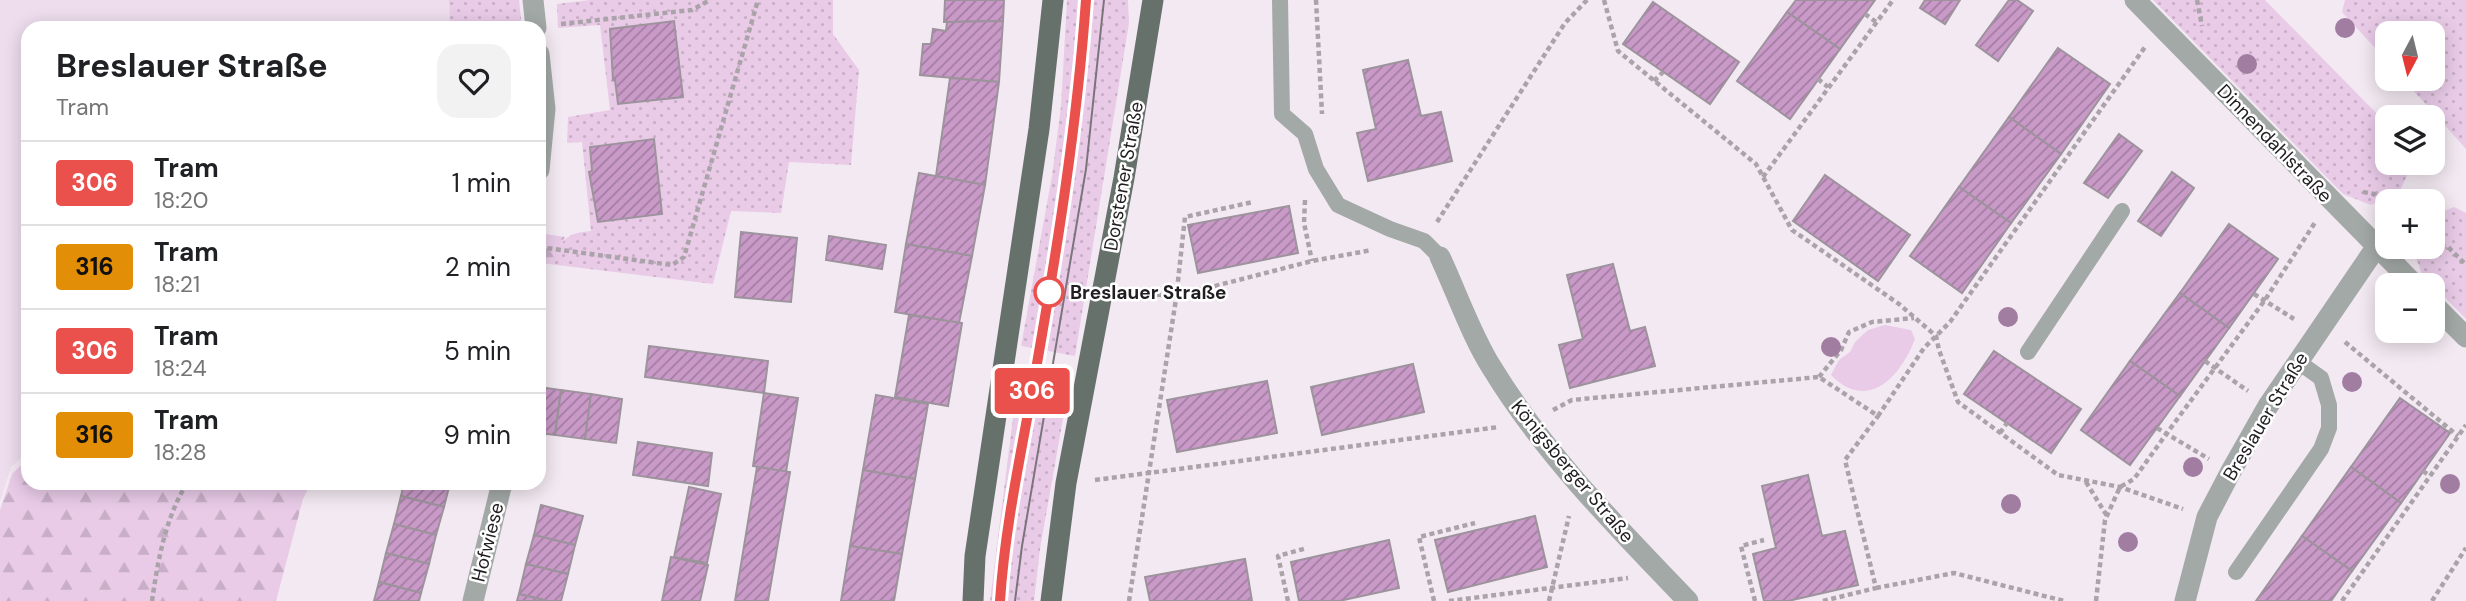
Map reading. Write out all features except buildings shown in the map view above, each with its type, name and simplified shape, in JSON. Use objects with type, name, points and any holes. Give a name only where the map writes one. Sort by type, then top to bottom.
[{"type":"main road","points":[[973,601],[975,556],[1039,129],[1053,0]]},
{"type":"main road","name":"Dorstener Straße","points":[[1051,601],[1066,483],[1124,178],[1153,0]]},
{"type":"street","points":[[533,0],[535,21]]},
{"type":"street","name":"Dinnendahlstraße","points":[[2135,0],[2375,244]]},
{"type":"street","name":"Breslauer Straße","points":[[2185,601],[2207,517],[2268,406],[2375,249]]},
{"type":"street","name":"Königsberger Straße","points":[[1440,257],[1490,366],[1528,423],[1576,481],[1688,601]]},
{"type":"street","name":"Dinnendahlstraße","points":[[2390,259],[2404,273]]},
{"type":"street","points":[[2445,316],[2466,337]]},
{"type":"street","name":"Hofwiese","points":[[473,601],[500,490]]},
{"type":"lane","name":"Königsberger Straße","points":[[1280,0],[1283,114],[1305,134],[1316,169],[1338,205],[1423,241],[1440,257]]},
{"type":"lane","points":[[2028,352],[2122,211]]},
{"type":"lane","points":[[2236,572],[2321,449],[2329,428],[2329,405],[2321,379],[2297,361]]},
{"type":"path","points":[[546,26],[692,10],[710,0]]},
{"type":"path","points":[[546,248],[672,265],[684,257],[758,0]]},
{"type":"path","points":[[1317,0],[1322,125]]},
{"type":"path","points":[[1423,241],[1466,179],[1565,23],[1587,0]]},
{"type":"path","points":[[1604,0],[1618,51],[1756,164],[1792,230],[1899,304],[1936,336],[1938,350],[1958,402],[2058,475],[2120,487],[2207,517]]},
{"type":"path","points":[[1763,177],[1893,0]]},
{"type":"path","points":[[1865,14],[1876,22]]},
{"type":"path","points":[[1875,589],[1844,460],[1924,348],[1950,322],[2160,25]]},
{"type":"path","points":[[1654,80],[1663,72]]},
{"type":"path","points":[[1818,79],[1829,88]]},
{"type":"path","points":[[2083,122],[2089,126]]},
{"type":"path","points":[[1312,261],[1304,223],[1305,198],[1306,186],[1316,169]]},
{"type":"path","points":[[2036,189],[2042,192]]},
{"type":"path","points":[[2096,601],[2107,517],[2120,487],[2134,478],[2265,300],[2330,200]]},
{"type":"path","points":[[1129,601],[1177,296],[1185,217],[1253,202]]},
{"type":"path","points":[[2445,246],[2466,265]]},
{"type":"path","points":[[1144,294],[1177,296],[1312,261],[1374,250]]},
{"type":"path","points":[[1987,257],[1993,261]]},
{"type":"path","points":[[2254,293],[2295,319]]},
{"type":"path","points":[[1819,377],[1841,350],[1849,332],[1872,321],[1914,318]]},
{"type":"path","points":[[2322,324],[2458,436]]},
{"type":"path","points":[[1005,356],[1085,377]]},
{"type":"path","points":[[2205,361],[2248,391]]},
{"type":"path","points":[[1124,477],[1528,423],[1573,400],[1819,377],[1878,416]]},
{"type":"path","points":[[2000,433],[2007,423]]},
{"type":"path","points":[[2342,601],[2466,425]]},
{"type":"path","points":[[2157,428],[2209,460]]},
{"type":"path","points":[[2423,471],[2430,476]]},
{"type":"path","points":[[1549,601],[1576,481]]},
{"type":"path","points":[[2085,481],[2107,517]]},
{"type":"path","points":[[152,601],[158,556],[175,503],[183,490]]},
{"type":"path","points":[[1434,601],[1419,537],[1475,523]]},
{"type":"path","points":[[2375,538],[2382,544]]},
{"type":"path","points":[[1755,601],[1741,547],[1764,541]]},
{"type":"path","points":[[1288,601],[1278,556],[1307,548]]},
{"type":"path","points":[[2432,601],[2466,548]]},
{"type":"path","points":[[1824,601],[1954,573],[2064,601]]},
{"type":"path","points":[[1449,601],[1661,574]]},
{"type":"shaded area","points":[[0,0],[449,0],[450,21],[21,21],[21,458],[11,467],[0,501]]},
{"type":"green space","points":[[449,0],[519,0],[521,21],[450,21]]},
{"type":"green space","points":[[590,0],[833,0],[833,34],[859,70],[851,165],[789,162],[781,213],[731,211],[713,284],[549,264],[564,240],[574,234],[591,231],[582,142],[567,143],[568,117],[610,110],[600,25],[558,28],[557,4]]},
{"type":"green space","points":[[1067,0],[1128,0],[1129,23],[1075,356],[1021,346],[1052,176],[1061,106]]},
{"type":"green space","points":[[2153,0],[2265,0],[2375,112],[2375,175],[2407,175],[2401,189],[2375,189],[2375,203],[2371,205],[2343,194]]},
{"type":"green space","points":[[2345,0],[2466,0],[2466,149],[2445,126],[2445,105],[2426,105],[2414,91],[2445,91],[2445,21],[2375,21],[2375,48],[2342,12]]},
{"type":"green space","points":[[2454,207],[2466,213],[2466,319],[2445,298],[2445,273],[2422,273],[2416,259],[2445,259],[2445,210]]},
{"type":"green space","points":[[546,234],[565,237],[549,264],[546,264]]},
{"type":"green space","points":[[1885,325],[1911,330],[1915,339],[1909,353],[1892,377],[1870,390],[1858,391],[1845,386],[1831,375],[1839,360],[1850,352],[1855,342],[1868,330]]},
{"type":"green space","points":[[1019,370],[1070,379],[1040,549],[1034,601],[990,601]]},
{"type":"green space","points":[[21,466],[21,490],[308,490],[276,601],[0,601],[0,510],[12,474]]},
{"type":"tram line","points":[[1000,601],[1016,486],[1070,167],[1086,0]]},
{"type":"tram line","name":"306","points":[[1000,601],[1016,486],[1069,167],[1083,55],[1086,0]]},
{"type":"tram line","points":[[1015,601],[1086,169],[1104,0]]},
{"type":"place","name":"Breslauer Straße","points":[[1049,292]]}]
